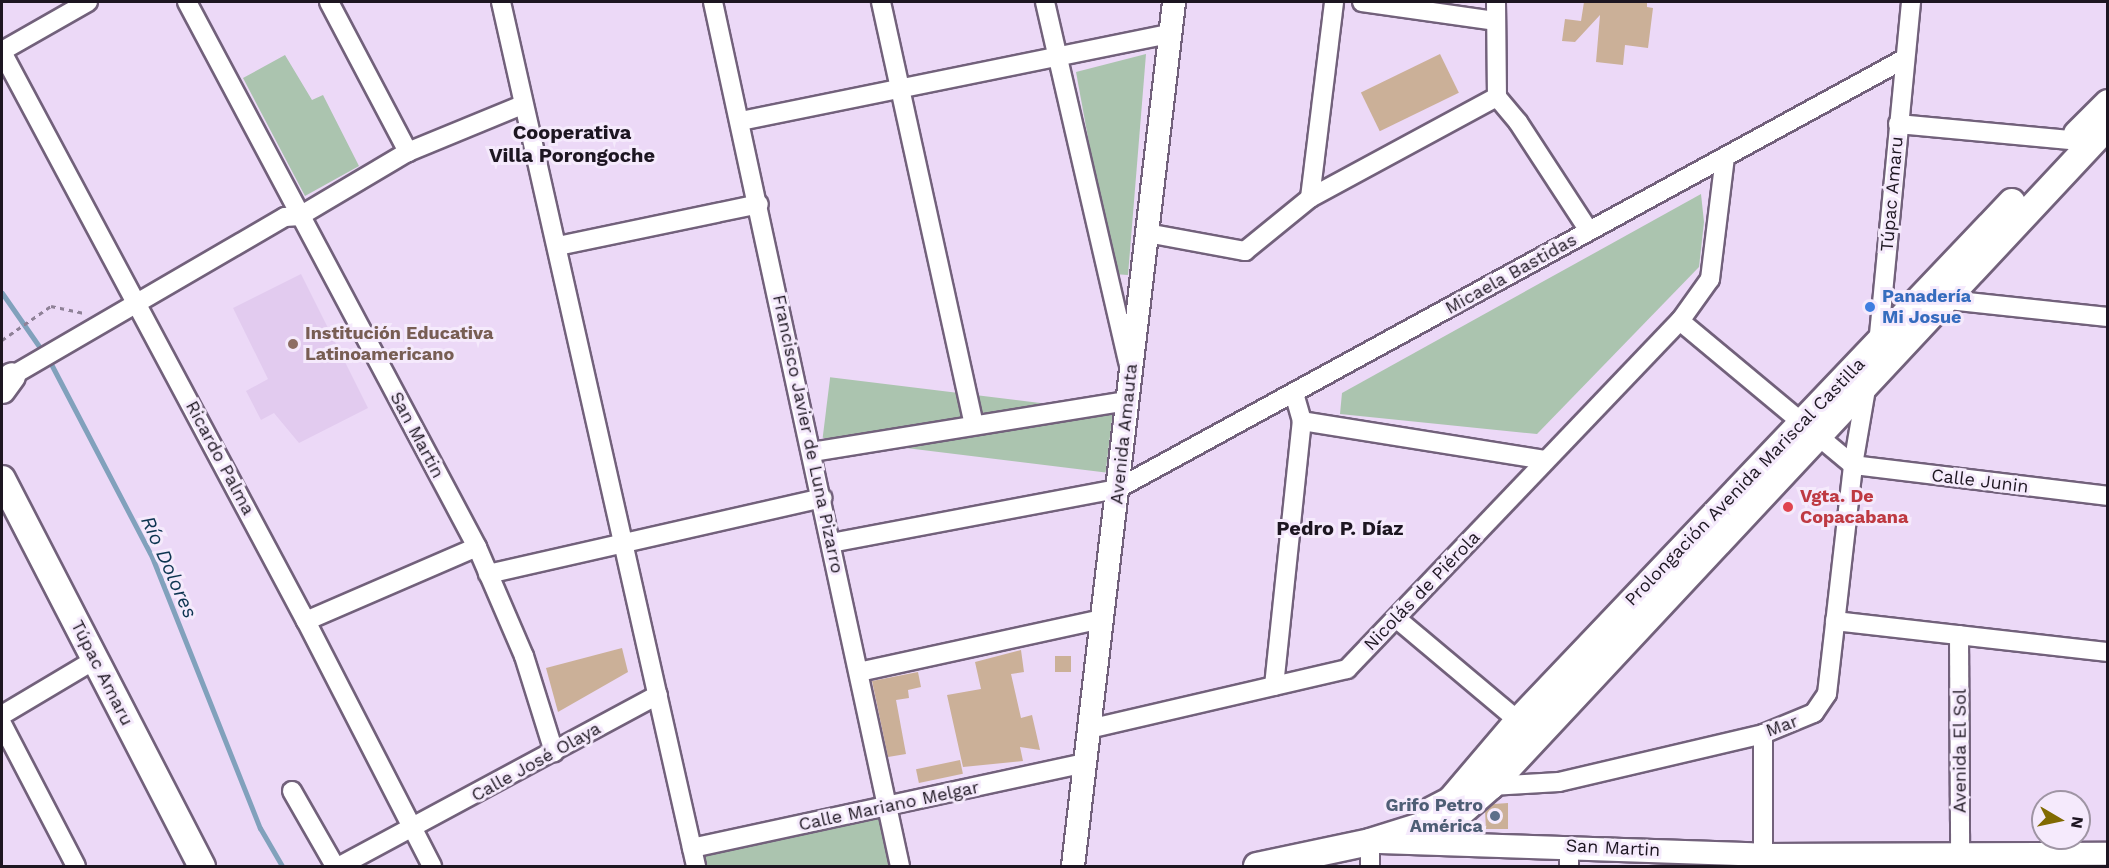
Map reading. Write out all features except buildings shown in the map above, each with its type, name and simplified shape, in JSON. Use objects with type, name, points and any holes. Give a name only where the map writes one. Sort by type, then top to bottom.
[{"type":"main road","name":"Prolongación Avenida Mariscal Castilla","points":[[1370,854],[1450,801],[1528,728],[1809,430],[1879,340],[1935,296],[2095,138],[2108,103]]},
{"type":"main road","name":"Prolongación Avenida Mariscal Castilla","points":[[1809,430],[1867,384],[1935,296]]},
{"type":"main road","name":"Túpac Amaru","points":[[2,480],[202,867]]},
{"type":"main road","name":"Prolongación Avenida Mariscal Castilla","points":[[1257,867],[1370,854],[1459,814],[1491,786],[1528,728]]},
{"type":"street","points":[[2,51],[88,2]]},
{"type":"street","name":"San Martin","points":[[187,2],[477,547],[524,656],[554,752]]},
{"type":"street","points":[[329,2],[408,152]]},
{"type":"street","points":[[501,2],[522,105],[558,246],[696,867]]},
{"type":"street","name":"Francisco Javier de Luna Pizarro","points":[[713,2],[759,204],[900,867]]},
{"type":"street","points":[[881,2],[974,424]]},
{"type":"street","points":[[1045,2],[1130,372]]},
{"type":"street","name":"Avenida Amauta","points":[[1073,867],[1174,2]]},
{"type":"street","points":[[1310,198],[1334,2]]},
{"type":"street","points":[[1362,2],[1495,21]]},
{"type":"street","points":[[1496,2],[1497,97],[1518,122],[1589,231]]},
{"type":"street","name":"Túpac Amaru","points":[[1867,384],[1879,340],[1911,2]]},
{"type":"street","points":[[741,121],[1170,34]]},
{"type":"street","name":"Ricardo Palma","points":[[2,51],[306,621],[432,867]]},
{"type":"street","name":"Micaela Bastidas","points":[[831,543],[1118,489],[1904,59]]},
{"type":"street","points":[[1147,232],[1245,251],[1310,198],[1497,97]]},
{"type":"street","points":[[7,379],[62,344],[138,303],[285,217],[300,216],[408,152],[522,105]]},
{"type":"street","points":[[1898,124],[2095,138]]},
{"type":"street","name":"Nicolás de Piérola","points":[[1089,729],[1347,669],[1397,620],[1545,460],[1680,321],[1710,279],[1725,157]]},
{"type":"street","points":[[558,246],[759,204]]},
{"type":"street","points":[[1935,296],[2108,317]]},
{"type":"street","points":[[1680,321],[1853,465]]},
{"type":"street","name":"Mar","points":[[1491,786],[1558,782],[1762,734],[1798,722],[1821,704],[1827,694],[1853,465],[1867,384]]},
{"type":"street","points":[[1274,686],[1302,421],[1294,393]]},
{"type":"street","points":[[812,452],[1127,401]]},
{"type":"street","points":[[1302,421],[1545,460]]},
{"type":"street","name":"Calle Junin","points":[[1853,465],[2108,496]]},
{"type":"street","points":[[488,574],[822,498]]},
{"type":"street","points":[[306,621],[477,547]]},
{"type":"street","points":[[859,672],[1102,619]]},
{"type":"street","points":[[1397,620],[1528,728]]},
{"type":"street","points":[[1835,621],[2108,652]]},
{"type":"street","name":"Avenida El Sol","points":[[1959,635],[1960,859]]},
{"type":"street","points":[[2,715],[96,659]]},
{"type":"street","name":"Calle José Olaya","points":[[340,867],[658,695]]},
{"type":"street","points":[[2,724],[76,867]]},
{"type":"street","points":[[1762,734],[1763,861]]},
{"type":"street","name":"Calle Mariano Melgar","points":[[692,848],[1085,763]]},
{"type":"street","points":[[292,791],[335,867]]},
{"type":"street","name":"San Martin","points":[[1370,854],[1763,861],[1960,859],[2108,854]]},
{"type":"path","points":[[2,339],[51,306],[110,318]]},
{"type":"shaded area","name":"Institución Educativa Latinoamericano","points":[[301,274],[368,408],[299,443],[274,413],[261,420],[246,391],[268,379],[233,308]]},
{"type":"green space","points":[[1146,54],[1128,275],[1113,274],[1076,72]]},
{"type":"green space","points":[[285,55],[312,100],[323,95],[359,166],[305,196],[243,78]]},
{"type":"green space","points":[[1701,194],[1704,222],[1699,267],[1537,434],[1340,414],[1342,393]]},
{"type":"green space","points":[[830,377],[1113,412],[1106,473],[823,438]]},
{"type":"green space","points":[[883,812],[891,866],[707,866],[704,853]]},
{"type":"waterway","name":"Río Dolores","points":[[2,293],[50,362],[152,557],[260,828],[282,866]]},
{"type":"place","name":"Panadería Mi Josue","points":[[1870,307]]},
{"type":"place","name":"Institución Educativa Latinoamericano","points":[[293,344]]},
{"type":"place","name":"Vgta. De Copacabana","points":[[1788,507]]},
{"type":"place","name":"Grifo Petro América","points":[[1495,816]]},
{"type":"district","name":"Cooperativa Villa Porongoche","points":[[572,144]]},
{"type":"district","name":"Pedro P. Díaz","points":[[1340,528]]}]
